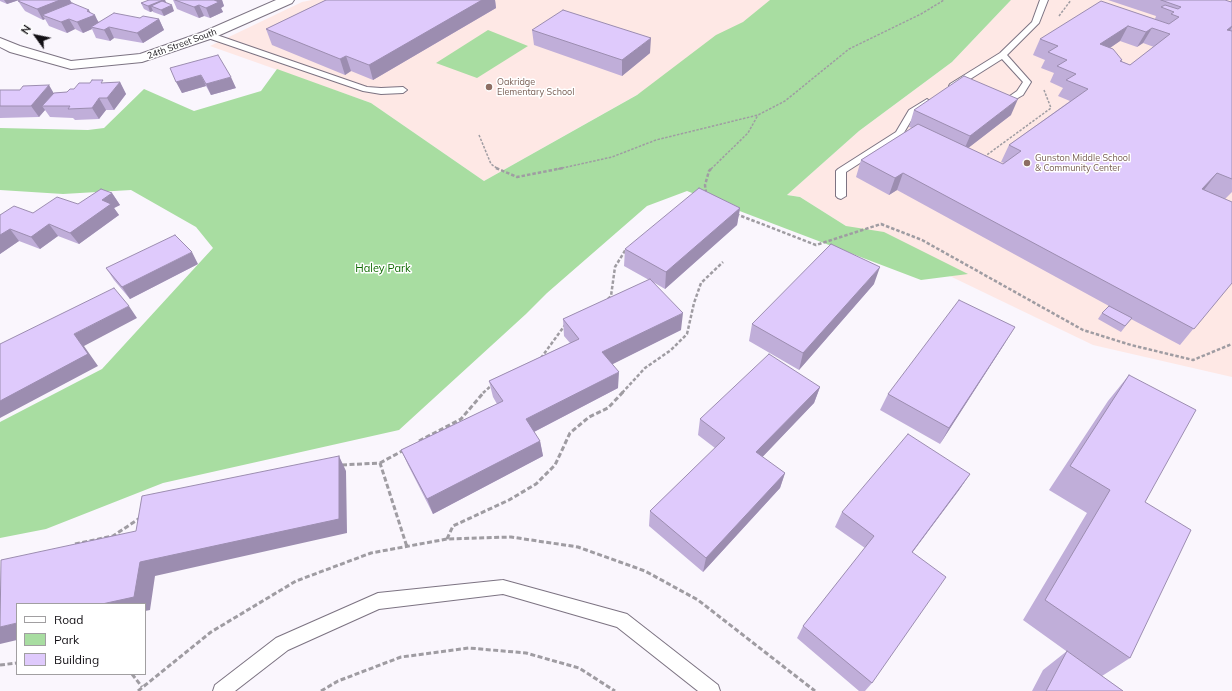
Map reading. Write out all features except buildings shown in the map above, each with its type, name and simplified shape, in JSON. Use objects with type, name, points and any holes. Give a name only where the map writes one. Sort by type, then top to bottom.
[{"type":"street","name":"24th Street South","points":[[0,42],[15,49],[71,65],[142,58],[208,35],[287,0]]},
{"type":"lane","points":[[945,92],[961,85],[1003,55],[1035,23],[1044,0]]},
{"type":"lane","points":[[208,35],[366,89],[381,91],[404,90]]},
{"type":"lane","points":[[991,98],[1004,103],[1020,92],[1027,82],[1003,55]]},
{"type":"lane","points":[[841,196],[841,171],[899,134],[912,112],[932,100]]},
{"type":"lane","points":[[221,691],[282,644],[378,601],[503,587],[621,620],[712,691]]},
{"type":"path","points":[[479,135],[491,164],[517,177],[612,157],[656,140],[758,115],[785,101],[849,49],[871,37],[922,14],[944,0]]},
{"type":"path","points":[[706,196],[705,185],[709,170],[748,134],[758,115]]},
{"type":"path","points":[[734,213],[816,245],[881,224],[922,240],[1083,330],[1131,345],[1193,360],[1232,344]]},
{"type":"path","points":[[606,303],[611,296],[615,267],[622,253],[627,248]]},
{"type":"path","points":[[447,539],[453,526],[509,500],[536,484],[555,465],[570,433],[589,417],[608,408],[645,368],[672,350],[688,334],[694,304],[701,283],[723,262]]},
{"type":"path","points":[[534,361],[541,358],[562,326],[568,323]]},
{"type":"path","points":[[414,444],[461,418],[488,387],[494,383]]},
{"type":"path","points":[[334,466],[380,463],[407,448]]},
{"type":"path","points":[[380,463],[407,547]]},
{"type":"path","points":[[67,546],[113,536],[144,515]]},
{"type":"path","points":[[321,691],[338,681],[401,657],[469,648],[526,652],[579,668],[615,691]]},
{"type":"path","points":[[0,665],[16,663]]},
{"type":"path","points":[[133,675],[142,687]]},
{"type":"shaded area","name":"Oakridge Elementary School","points":[[312,0],[787,0],[745,34],[484,181],[371,103],[210,46],[302,2]]},
{"type":"shaded area","name":"Gunston Middle School & Community Center","points":[[1011,0],[1232,0],[1232,377],[1093,345],[846,226],[800,197],[787,195],[859,131],[952,62]]},
{"type":"green space","name":"Haley Park","points":[[770,0],[1011,0],[952,62],[859,131],[787,195],[800,197],[846,226],[884,232],[968,274],[921,280],[687,191],[647,206],[547,293],[399,430],[163,483],[46,529],[0,538],[0,422],[102,369],[213,248],[196,227],[131,190],[63,194],[0,190],[0,128],[88,130],[104,128],[144,89],[194,111],[261,91],[277,69],[371,103],[484,181],[637,95],[716,35],[743,22]]},
{"type":"green space","points":[[488,30],[528,46],[477,78],[436,63]]},
{"type":"place","name":"Oakridge Elementary School","points":[[489,87]]},
{"type":"place","name":"Gunston Middle School & Community Center","points":[[1027,163]]}]
